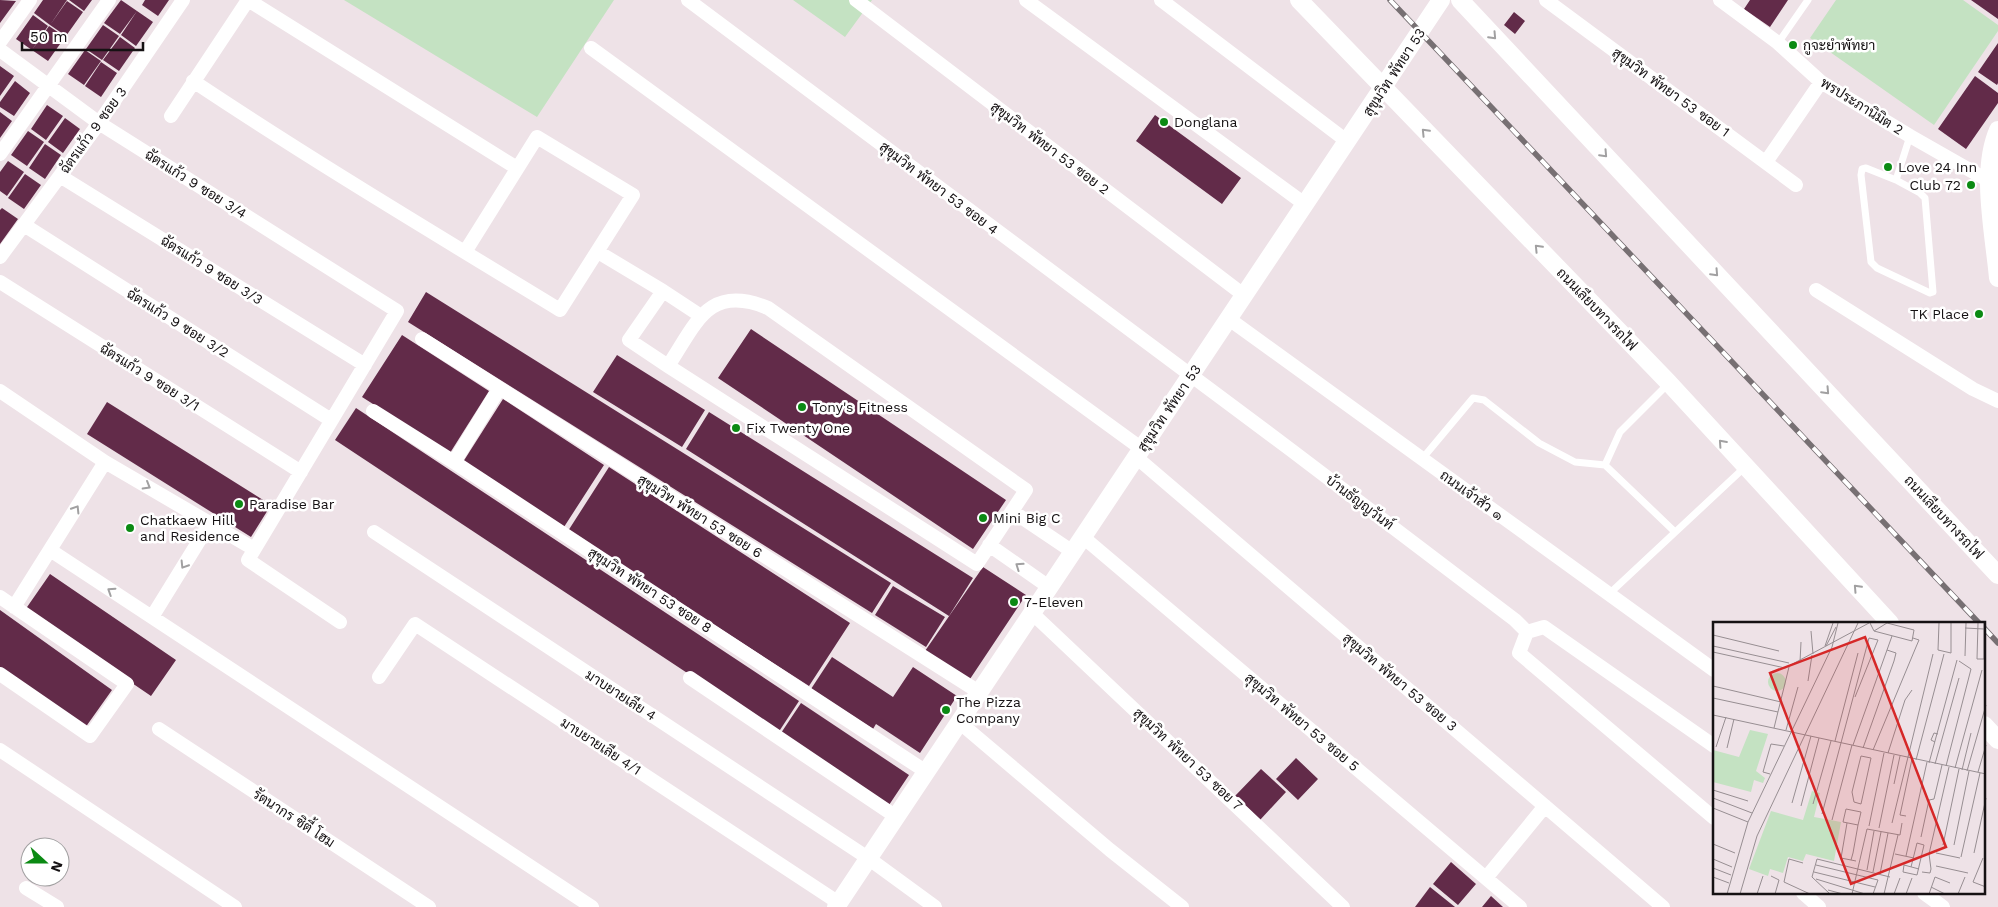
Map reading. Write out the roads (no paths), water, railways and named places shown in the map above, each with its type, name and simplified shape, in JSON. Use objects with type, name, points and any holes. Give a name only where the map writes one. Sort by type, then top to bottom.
[{"type":"street","points":[[0,42],[30,0]]},
{"type":"street","points":[[0,154],[109,0]]},
{"type":"street","name":"ฉัตรแก้ว 9 ซอย 3","points":[[0,257],[100,123],[183,0]]},
{"type":"street","points":[[170,116],[248,0],[517,168]]},
{"type":"street","name":"สุขุมวิท พัทยา 53 ซอย 4","points":[[688,0],[1191,376]]},
{"type":"street","name":"สุขุมวิท พัทยา 53 ซอย 2","points":[[856,0],[1245,296]]},
{"type":"street","points":[[1026,0],[1306,204]]},
{"type":"street","points":[[1161,0],[1348,142]]},
{"type":"street","name":"ถนนเลียบทางรถไฟ","points":[[1299,0],[1669,383],[1889,622]]},
{"type":"street","name":"สุขุมวิท พัทยา 53","points":[[838,905],[978,692],[1245,296],[1441,0]]},
{"type":"street","name":"ถนนเลียบทางรถไฟ","points":[[1460,0],[1998,575]]},
{"type":"street","name":"สุขุมวิท พัทยา 53 ซอย 1","points":[[1546,0],[1796,186]]},
{"type":"street","name":"พรประภานิมิต 2","points":[[1726,2],[1778,43],[1822,82],[1910,136],[1993,183]]},
{"type":"street","name":"สุขุมวิท พัทยา 53 ซอย 3","points":[[592,48],[1139,453],[1663,907]]},
{"type":"street","name":"ฉัตรแก้ว 9 ซอย 3/4","points":[[0,50],[100,123],[397,311],[365,365]]},
{"type":"street","points":[[194,81],[249,118],[465,252],[560,310],[633,195],[537,138],[465,252]]},
{"type":"street","points":[[1766,162],[1822,82]]},
{"type":"street","points":[[1998,130],[1992,144],[1998,278]]},
{"type":"street","name":"ฉัตรแก้ว 9 ซอย 3/3","points":[[60,176],[365,365]]},
{"type":"street","name":"ฉัตรแก้ว 9 ซอย 3/2","points":[[24,225],[331,420]]},
{"type":"street","points":[[598,252],[701,316]]},
{"type":"street","name":"ฉัตรแก้ว 9 ซอย 3/1","points":[[0,282],[301,472]]},
{"type":"street","points":[[1816,290],[1973,389],[1998,401]]},
{"type":"street","points":[[663,291],[629,340],[668,366],[977,564],[1026,490],[768,308],[752,301],[732,300],[713,304],[701,316],[668,366]]},
{"type":"street","name":"ถนนเจ้าสัว ๑","points":[[1229,319],[1713,669]]},
{"type":"street","name":"สุขุมวิท พัทยา 53 ซอย 6","points":[[422,339],[978,692]]},
{"type":"street","points":[[251,555],[365,365]]},
{"type":"street","name":"บ้านธัญญวันท์","points":[[1191,376],[1492,602],[1527,632]]},
{"type":"street","points":[[454,462],[499,389]]},
{"type":"street","points":[[0,391],[105,462],[210,523],[340,622]]},
{"type":"street","name":"สุขุมวิท พัทยา 53 ซอย 8","points":[[373,411],[926,771]]},
{"type":"street","points":[[14,607],[105,462]]},
{"type":"street","points":[[1012,511],[1073,552]]},
{"type":"street","points":[[152,617],[210,523]]},
{"type":"street","name":"มาบยายเลีย 4","points":[[374,532],[868,858],[935,907]]},
{"type":"street","name":"สุขุมวิท พัทยา 53 ซอย 5","points":[[1083,537],[1520,907]]},
{"type":"street","points":[[989,545],[1049,587]]},
{"type":"street","points":[[50,550],[592,907]]},
{"type":"street","points":[[0,597],[127,684],[90,736],[0,674]]},
{"type":"street","name":"สุขุมวิท พัทยา 53 ซอย 7","points":[[1032,613],[1343,907]]},
{"type":"street","name":"มาบยายเลีย 4/1","points":[[379,676],[415,624],[838,905]]},
{"type":"street","points":[[1713,745],[1544,626],[1527,632],[1519,653],[1713,817]]},
{"type":"street","points":[[690,678],[896,816]]},
{"type":"street","points":[[959,722],[1110,850],[1182,907]]},
{"type":"street","points":[[1986,727],[1998,740]]},
{"type":"street","name":"รัตนากร ซิตี้ โฮม","points":[[159,730],[429,907]]},
{"type":"street","points":[[0,750],[234,907]]},
{"type":"street","points":[[1486,878],[1545,806]]},
{"type":"street","points":[[26,888],[57,907]]},
{"type":"street","points":[[1804,894],[1819,907]]},
{"type":"street","points":[[1925,894],[1943,907]]},
{"type":"lane","points":[[1778,43],[1808,0]]},
{"type":"lane","points":[[1896,180],[1910,136]]},
{"type":"lane","points":[[1866,168],[1896,180],[1920,193],[1925,198],[1933,292],[1930,293],[1877,268],[1871,262],[1861,175],[1862,169],[1866,168]]},
{"type":"lane","points":[[1605,465],[1620,432],[1669,383]]},
{"type":"lane","points":[[1422,459],[1473,398],[1484,400],[1539,444],[1575,462],[1605,465],[1675,532]]},
{"type":"lane","points":[[1609,594],[1745,467]]},
{"type":"railway","points":[[1390,0],[1978,622]]},
{"type":"railway","points":[[1986,630],[1998,643]]},
{"type":"place","name":"กูจะยำพัทยา","points":[[1793,45]]},
{"type":"place","name":"Donglana","points":[[1164,122]]},
{"type":"place","name":"Love 24 Inn","points":[[1888,167]]},
{"type":"place","name":"Club 72","points":[[1971,185]]},
{"type":"place","name":"TK Place","points":[[1979,314]]},
{"type":"place","name":"Tony's Fitness","points":[[802,407]]},
{"type":"place","name":"Fix Twenty One","points":[[736,428]]},
{"type":"place","name":"Paradise Bar","points":[[239,504]]},
{"type":"place","name":"Mini Big C","points":[[983,518]]},
{"type":"place","name":"Chatkaew Hill and Residence","points":[[130,528]]},
{"type":"place","name":"7-Eleven","points":[[1014,602]]},
{"type":"place","name":"The Pizza Company","points":[[946,710]]}]
